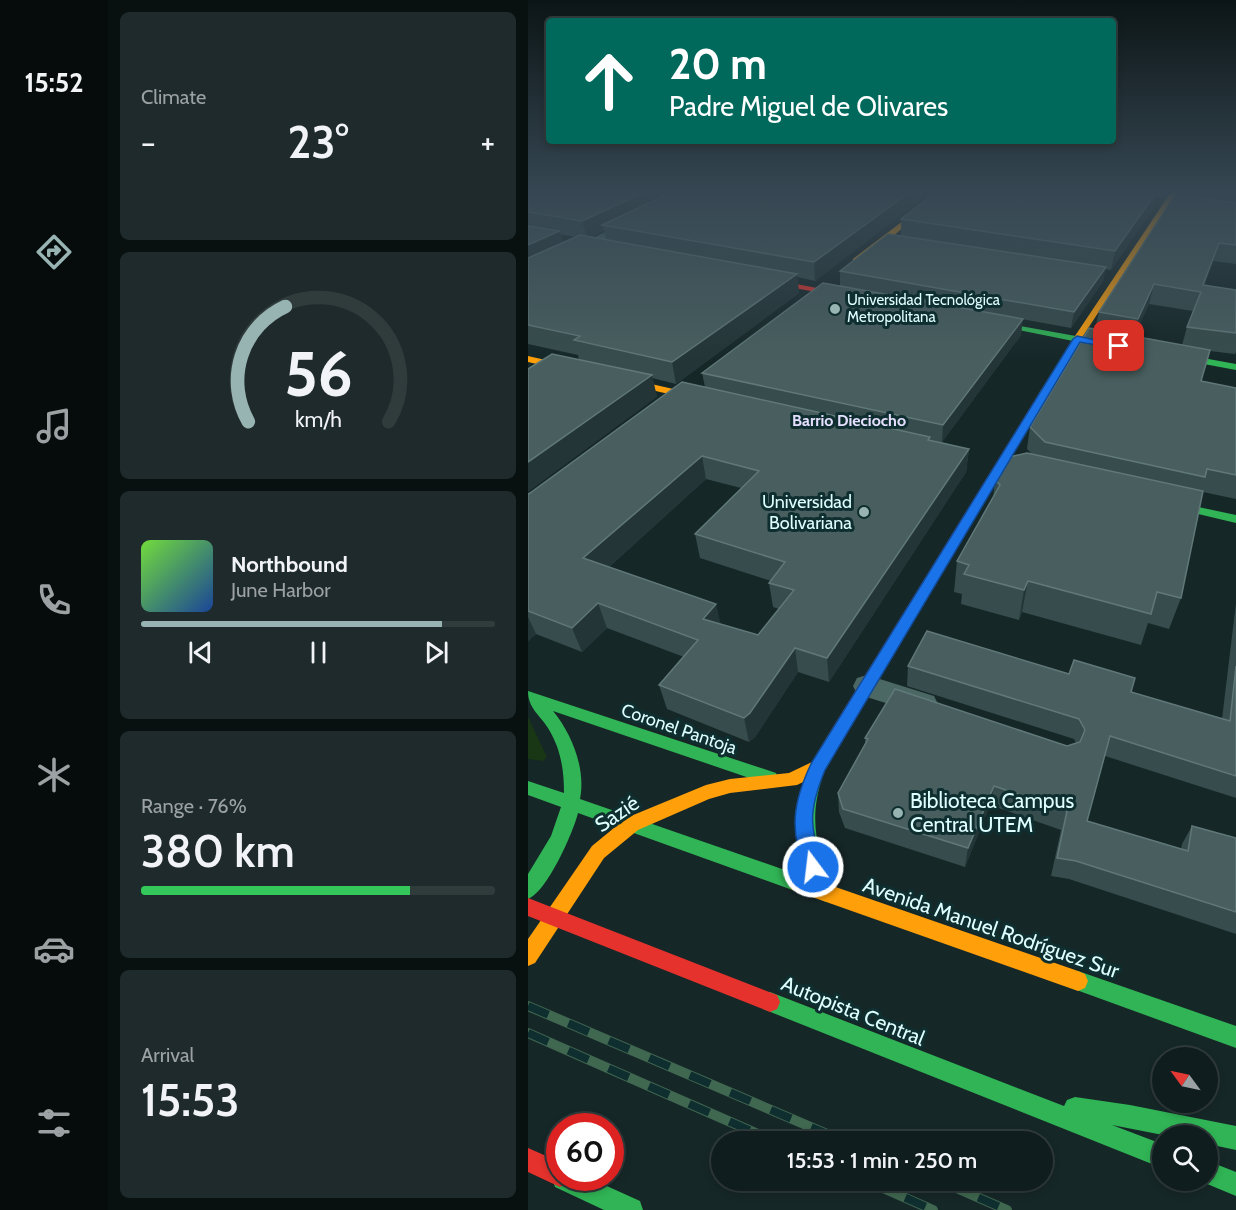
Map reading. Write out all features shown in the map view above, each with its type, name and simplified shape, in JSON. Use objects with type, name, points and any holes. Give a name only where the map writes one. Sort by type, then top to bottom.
[{"type":"main road","points":[[600,248],[608,250]]},
{"type":"main road","points":[[802,302],[873,248]]},
{"type":"main road","points":[[826,892],[813,867],[806,841],[804,818],[805,797],[818,767],[994,466],[1077,339],[1112,276],[1134,248]]},
{"type":"main road","points":[[744,276],[869,300]]},
{"type":"main road","points":[[959,316],[1107,344]]},
{"type":"main road","points":[[1154,352],[1236,367]]},
{"type":"main road","points":[[528,359],[725,404]]},
{"type":"main road","points":[[663,406],[694,382]]},
{"type":"main road","points":[[994,466],[1018,471]]},
{"type":"main road","points":[[1140,498],[1236,519]]},
{"type":"main road","name":"Coronel Pantoja","points":[[530,698],[780,781]]},
{"type":"main road","name":"Sazié","points":[[528,890],[552,856],[562,837],[573,803],[572,770],[564,738],[556,723],[530,698]]},
{"type":"main road","points":[[780,781],[802,777],[818,767]]},
{"type":"main road","name":"Sazié","points":[[528,956],[588,866],[611,840],[632,824],[685,799],[716,789],[780,781]]},
{"type":"main road","name":"Avenida Manuel Rodríguez Sur","points":[[528,788],[1236,1037]]},
{"type":"main road","name":"Autopista Central","points":[[528,907],[1152,1152]]},
{"type":"main road","points":[[1020,1100],[1130,1116],[1236,1138]]},
{"type":"main road","points":[[528,1160],[546,1168]]},
{"type":"main road","points":[[1218,1177],[1236,1185]]},
{"type":"main road","points":[[589,1191],[631,1210]]},
{"type":"street","points":[[528,274],[581,248]]},
{"type":"street","points":[[867,686],[948,713]]},
{"type":"green space","points":[[528,717],[547,757],[543,761],[528,759]]},
{"type":"building","points":[[550,248],[655,248],[797,274],[672,362],[574,340],[580,336],[528,325],[528,258]]},
{"type":"building","points":[[736,248],[833,248],[814,262]]},
{"type":"building","points":[[869,248],[984,248],[1106,267],[1074,312],[840,271]]},
{"type":"building","points":[[1098,248],[1117,248],[1115,251]]},
{"type":"building","points":[[1140,248],[1217,248],[1203,285],[1236,290],[1236,333],[1187,327],[1201,292],[1154,284],[1138,319],[1099,312]]},
{"type":"building","points":[[823,283],[1023,319],[943,425],[702,373]]},
{"type":"building","points":[[1089,328],[1210,350],[1201,381],[1236,388],[1236,475],[1207,469],[1205,477],[1045,442],[1030,427]]},
{"type":"building","points":[[552,354],[652,375],[528,462],[528,369]]},
{"type":"building","points":[[682,382],[930,437],[928,440],[969,449],[827,658],[795,648],[750,713],[744,718],[659,685],[698,640],[598,603],[572,628],[528,611],[528,494]],"holes":[[[702,456],[759,471],[695,534],[785,562],[769,583],[794,590],[758,635],[703,619],[716,604],[583,558]]]},
{"type":"building","points":[[1027,453],[1203,491],[1181,598],[1157,592],[1151,614],[1028,581],[1024,590],[964,574],[969,565],[957,561],[1000,485],[995,480],[1009,457]]},
{"type":"building","points":[[927,631],[1069,674],[1074,660],[1135,678],[1131,692],[1230,721],[1236,666],[1236,776],[1110,736],[1087,821],[1188,851],[1192,826],[1236,838],[1236,912],[1076,861],[1057,858],[1067,811],[994,786],[968,848],[843,809],[838,793],[868,739],[865,738],[895,689],[1067,746],[1080,742],[1085,730],[1079,719],[908,666]]},
{"type":"railway","points":[[528,1006],[820,1131]]},
{"type":"railway","points":[[528,1033],[751,1131]]},
{"type":"railway","points":[[890,1191],[933,1210]]},
{"type":"railway","points":[[963,1191],[1007,1210]]},
{"type":"traffic: fast","points":[[978,320],[1098,343]]},
{"type":"traffic: fast","points":[[1164,354],[1236,367]]},
{"type":"traffic: fast","points":[[1156,501],[1236,519]]},
{"type":"traffic: fast","points":[[528,697],[770,778]]},
{"type":"traffic: fast","points":[[528,890],[558,841],[568,817],[573,794],[572,771],[566,747],[553,723],[533,698]]},
{"type":"traffic: fast","points":[[818,767],[811,784],[805,816],[808,846],[826,893]]},
{"type":"traffic: fast","points":[[528,788],[798,883]]},
{"type":"traffic: fast","points":[[1078,981],[1236,1037]]},
{"type":"traffic: fast","points":[[770,1002],[1152,1152]]},
{"type":"traffic: fast","points":[[1075,1108],[1130,1116],[1236,1138]]},
{"type":"traffic: fast","points":[[1218,1177],[1236,1184]]},
{"type":"traffic: fast","points":[[591,1191],[631,1210]]},
{"type":"traffic: slow","points":[[856,261],[872,248]]},
{"type":"traffic: slow","points":[[1043,395],[1137,248]]},
{"type":"traffic: slow","points":[[528,359],[713,401]]},
{"type":"traffic: slow","points":[[528,956],[598,852],[632,824],[706,792],[730,786],[791,780],[818,767],[836,737]]},
{"type":"traffic: slow","points":[[798,883],[1078,981]]},
{"type":"traffic: jam","points":[[754,278],[859,298]]},
{"type":"traffic: jam","points":[[836,737],[1043,395]]},
{"type":"traffic: jam","points":[[528,907],[770,1002]]},
{"type":"traffic: jam","points":[[528,1160],[546,1168]]},
{"type":"place","name":"Universidad Tecnológica Metropolitana","points":[[835,309]]},
{"type":"place","name":"Universidad Bolivariana","points":[[864,512]]},
{"type":"place","name":"Biblioteca Campus Central UTEM","points":[[898,813]]},
{"type":"district","name":"Barrio Dieciocho","points":[[849,420]]},
{"type":"route","points":[[813,867],[806,841],[805,797],[818,767],[1077,339],[1119,346]]}]
